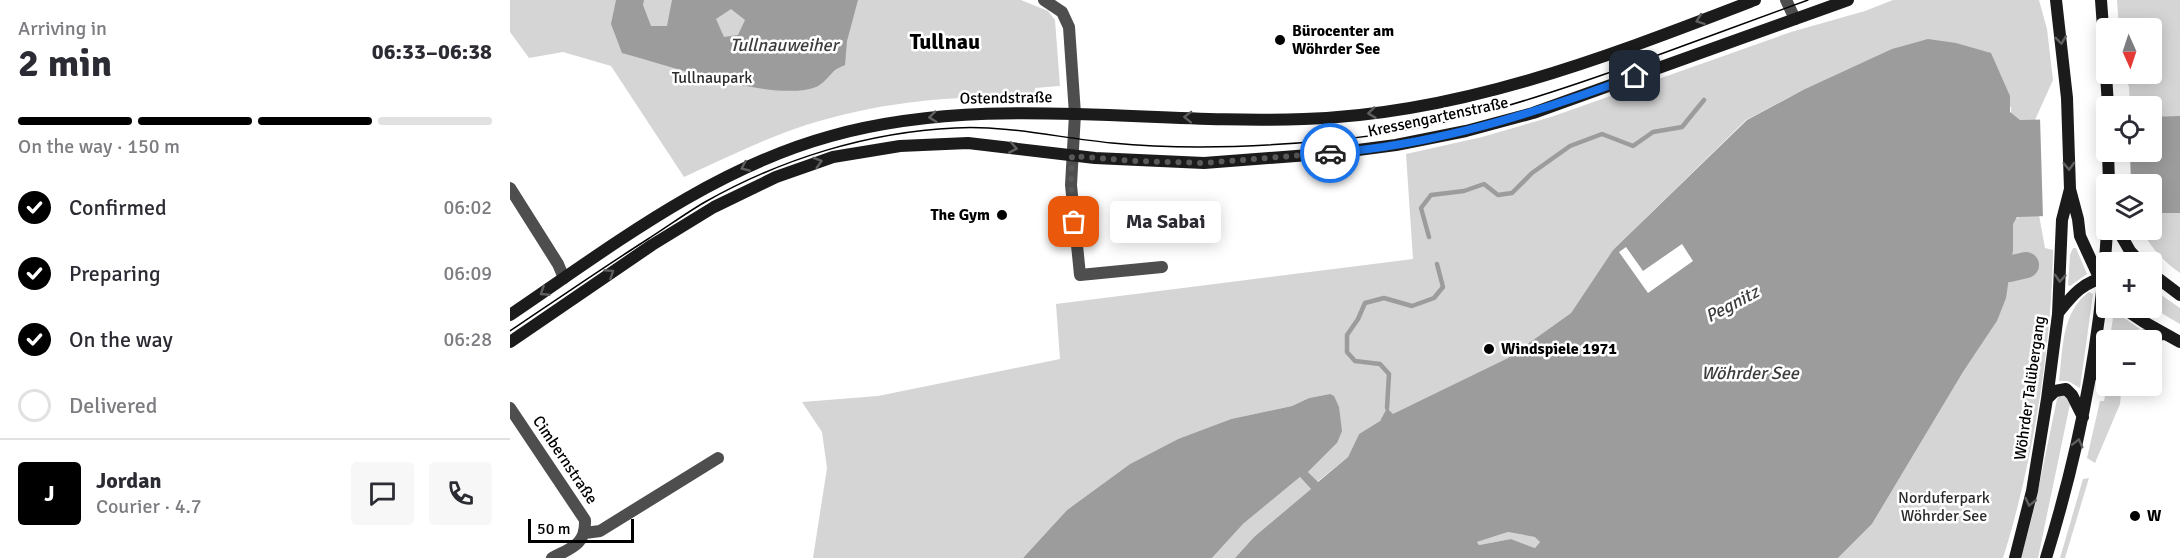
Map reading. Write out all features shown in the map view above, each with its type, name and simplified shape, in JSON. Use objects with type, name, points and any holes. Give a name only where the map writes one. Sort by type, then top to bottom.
[{"type":"main road","name":"Kressengartenstraße","points":[[1075,114],[1295,119],[1334,117],[1416,107],[1477,95],[1539,78],[1755,0]]},
{"type":"main road","name":"Kressengartenstraße","points":[[1072,156],[1135,161],[1216,163],[1354,151],[1419,141],[1533,113],[1848,0]]},
{"type":"main road","points":[[2050,0],[2057,6],[2068,114],[2070,189],[2080,236],[2096,267]]},
{"type":"main road","points":[[2101,0],[2102,18]]},
{"type":"main road","name":"Ostendstraße","points":[[510,315],[635,230],[699,190],[744,167],[796,147],[850,131],[916,118],[1009,113],[1075,114]]},
{"type":"main road","points":[[510,342],[692,220],[749,189],[811,164],[867,150],[948,143],[989,144],[1072,156]]},
{"type":"main road","name":"Wöhrder Talübergang","points":[[2015,558],[2032,491],[2047,399],[2058,314],[2062,220],[2070,189]]},
{"type":"main road","points":[[2162,283],[2180,295]]},
{"type":"main road","points":[[2058,314],[2079,289],[2096,284]]},
{"type":"main road","points":[[2046,558],[2083,417],[2099,318]]},
{"type":"main road","points":[[2140,318],[2180,342]]},
{"type":"main road","points":[[2162,334],[2166,334]]},
{"type":"main road","points":[[2091,379],[2096,372]]},
{"type":"main road","points":[[2047,399],[2055,391],[2066,389],[2072,395],[2083,417]]},
{"type":"street","points":[[1786,0],[1795,19]]},
{"type":"street","points":[[1052,2],[1062,12],[1069,27],[1075,114]]},
{"type":"street","name":"Ostendstraße","points":[[1075,114],[1071,193],[1080,275],[1162,267]]},
{"type":"street","points":[[510,188],[558,264],[564,278]]},
{"type":"street","name":"Cimbernstraße","points":[[510,408],[585,520],[585,533]]},
{"type":"street","points":[[552,558],[578,544],[585,533],[600,531],[718,458]]},
{"type":"green space","name":"Tullnaupark","points":[[510,0],[1021,0],[1048,11],[1055,20],[1060,86],[1035,88],[1036,96],[929,100],[850,113],[788,131],[684,177],[611,66],[563,52],[529,58],[510,32]]},
{"type":"green space","points":[[1893,0],[2039,0],[2047,29],[2053,80],[2035,120],[2020,120],[2011,115],[2011,107],[1803,90],[1746,120],[1613,250],[1571,313],[1508,358],[1393,415],[1387,409],[1380,421],[1359,434],[1348,457],[1317,482],[1308,472],[1337,443],[1330,394],[1309,398],[1292,406],[1231,419],[1178,439],[1130,464],[1067,510],[1023,558],[813,558],[827,468],[822,432],[802,402],[878,396],[1060,359],[1056,304],[1413,259],[1406,154],[1482,137],[1551,117],[1791,32],[1865,11]]},
{"type":"green space","points":[[2117,0],[2180,0],[2180,273],[2162,258],[2162,252],[2156,252],[2148,240],[2162,240],[2162,174],[2151,174],[2151,162],[2162,162],[2162,96],[2129,96],[2128,84],[2162,84],[2162,18],[2118,18]]},
{"type":"green space","name":"Norduferpark Wöhrder See","points":[[2039,215],[2045,248],[2053,250],[2049,326],[2031,446],[2003,558],[1838,558],[1872,524],[1963,372],[1997,321],[2013,251],[2013,221],[2020,216]]},
{"type":"green space","points":[[2073,248],[2076,248],[2087,274],[2070,286],[2068,285],[2070,255]]},
{"type":"green space","points":[[2089,292],[2093,294],[2080,388],[2068,381],[2059,381],[2068,321],[2080,300]]},
{"type":"green space","points":[[2162,296],[2180,308],[2180,324],[2162,313]]},
{"type":"green space","points":[[2113,318],[2124,318],[2140,329],[2137,330],[2111,330]]},
{"type":"green space","points":[[2067,394],[2070,404],[2038,558],[2021,558],[2035,505],[2057,399],[2059,395]]},
{"type":"green space","points":[[2105,396],[2121,396],[2120,404],[2095,463],[2087,458],[2100,401],[2104,401]]},
{"type":"green space","points":[[1300,477],[1311,489],[1254,537],[1235,558],[1212,558],[1243,524]]},
{"type":"green space","points":[[2089,478],[2065,558],[2060,558],[2083,479]]},
{"type":"green space","points":[[1508,532],[1536,537],[1540,542],[1535,548],[1511,539],[1479,545],[1477,542]]},
{"type":"water","name":"Tullnauweiher","points":[[616,0],[644,0],[643,5],[651,26],[667,26],[672,0],[858,0],[847,41],[845,65],[835,70],[819,86],[798,91],[775,90],[720,80],[622,53],[611,24]],"holes":[[[731,9],[745,20],[738,35],[724,37],[716,19]]]},
{"type":"water","name":"Wöhrder See","points":[[1928,39],[1956,43],[1991,53],[2010,96],[2010,112],[2020,120],[2096,118],[2096,162],[2162,162],[2162,117],[2180,116],[2180,213],[2162,213],[2162,174],[2096,174],[2096,214],[2017,217],[2013,224],[2013,251],[2006,298],[1997,321],[1963,372],[1872,524],[1838,558],[1235,558],[1254,537],[1311,489],[1300,477],[1243,524],[1212,558],[1023,558],[1067,510],[1130,464],[1178,439],[1231,419],[1292,406],[1309,398],[1330,394],[1334,396],[1339,407],[1342,431],[1337,443],[1308,472],[1318,482],[1348,457],[1359,434],[1380,421],[1387,408],[1393,414],[1508,358],[1571,313],[1613,250],[1747,120],[1803,90],[1892,49]],"holes":[[[1508,532],[1535,537],[1540,542],[1535,548],[1511,539],[1479,545],[1477,542]]]},
{"type":"pier","points":[[2096,115],[2096,162],[2130,162],[2131,174],[2096,174],[2096,217],[2043,218],[2040,117]]},
{"type":"pier","points":[[1682,244],[1693,261],[1648,293],[1619,252],[1626,247],[1643,271]]},
{"type":"waterway","points":[[1429,237],[1421,208],[1431,195],[1464,191],[1484,184],[1498,195],[1512,193],[1532,173],[1570,146],[1602,134],[1633,146],[1653,132],[1682,127],[1704,100]]},
{"type":"waterway","points":[[1387,408],[1389,374],[1380,364],[1355,361],[1347,352],[1347,335],[1365,303],[1384,298],[1412,306],[1434,298],[1443,287],[1437,264]]},
{"type":"waterway","points":[[2009,269],[2026,265]]},
{"type":"tram line","points":[[510,331],[705,202],[764,173],[826,150],[890,135],[955,128],[994,128],[1112,143],[1167,146],[1222,147],[1372,136],[1450,121],[1526,100],[1639,62],[1808,0]]},
{"type":"way so far","points":[[1074,222],[1071,185],[1072,156],[1204,163],[1330,153]]},
{"type":"place","name":"Bürocenter am Wöhrder See","points":[[1280,40]]},
{"type":"place","name":"The Gym","points":[[1002,215]]},
{"type":"place","name":"Ma Sabai","points":[[1074,222]]},
{"type":"place","name":"Windspiele 1971","points":[[1489,349]]},
{"type":"place","name":"W","points":[[2135,516]]},
{"type":"district","name":"Tullnau","points":[[945,41]]},
{"type":"route","points":[[1330,153],[1396,145],[1467,131],[1533,113],[1635,76]]},
{"type":"water label","name":"Pegnitz","points":[[1732,304]]}]
